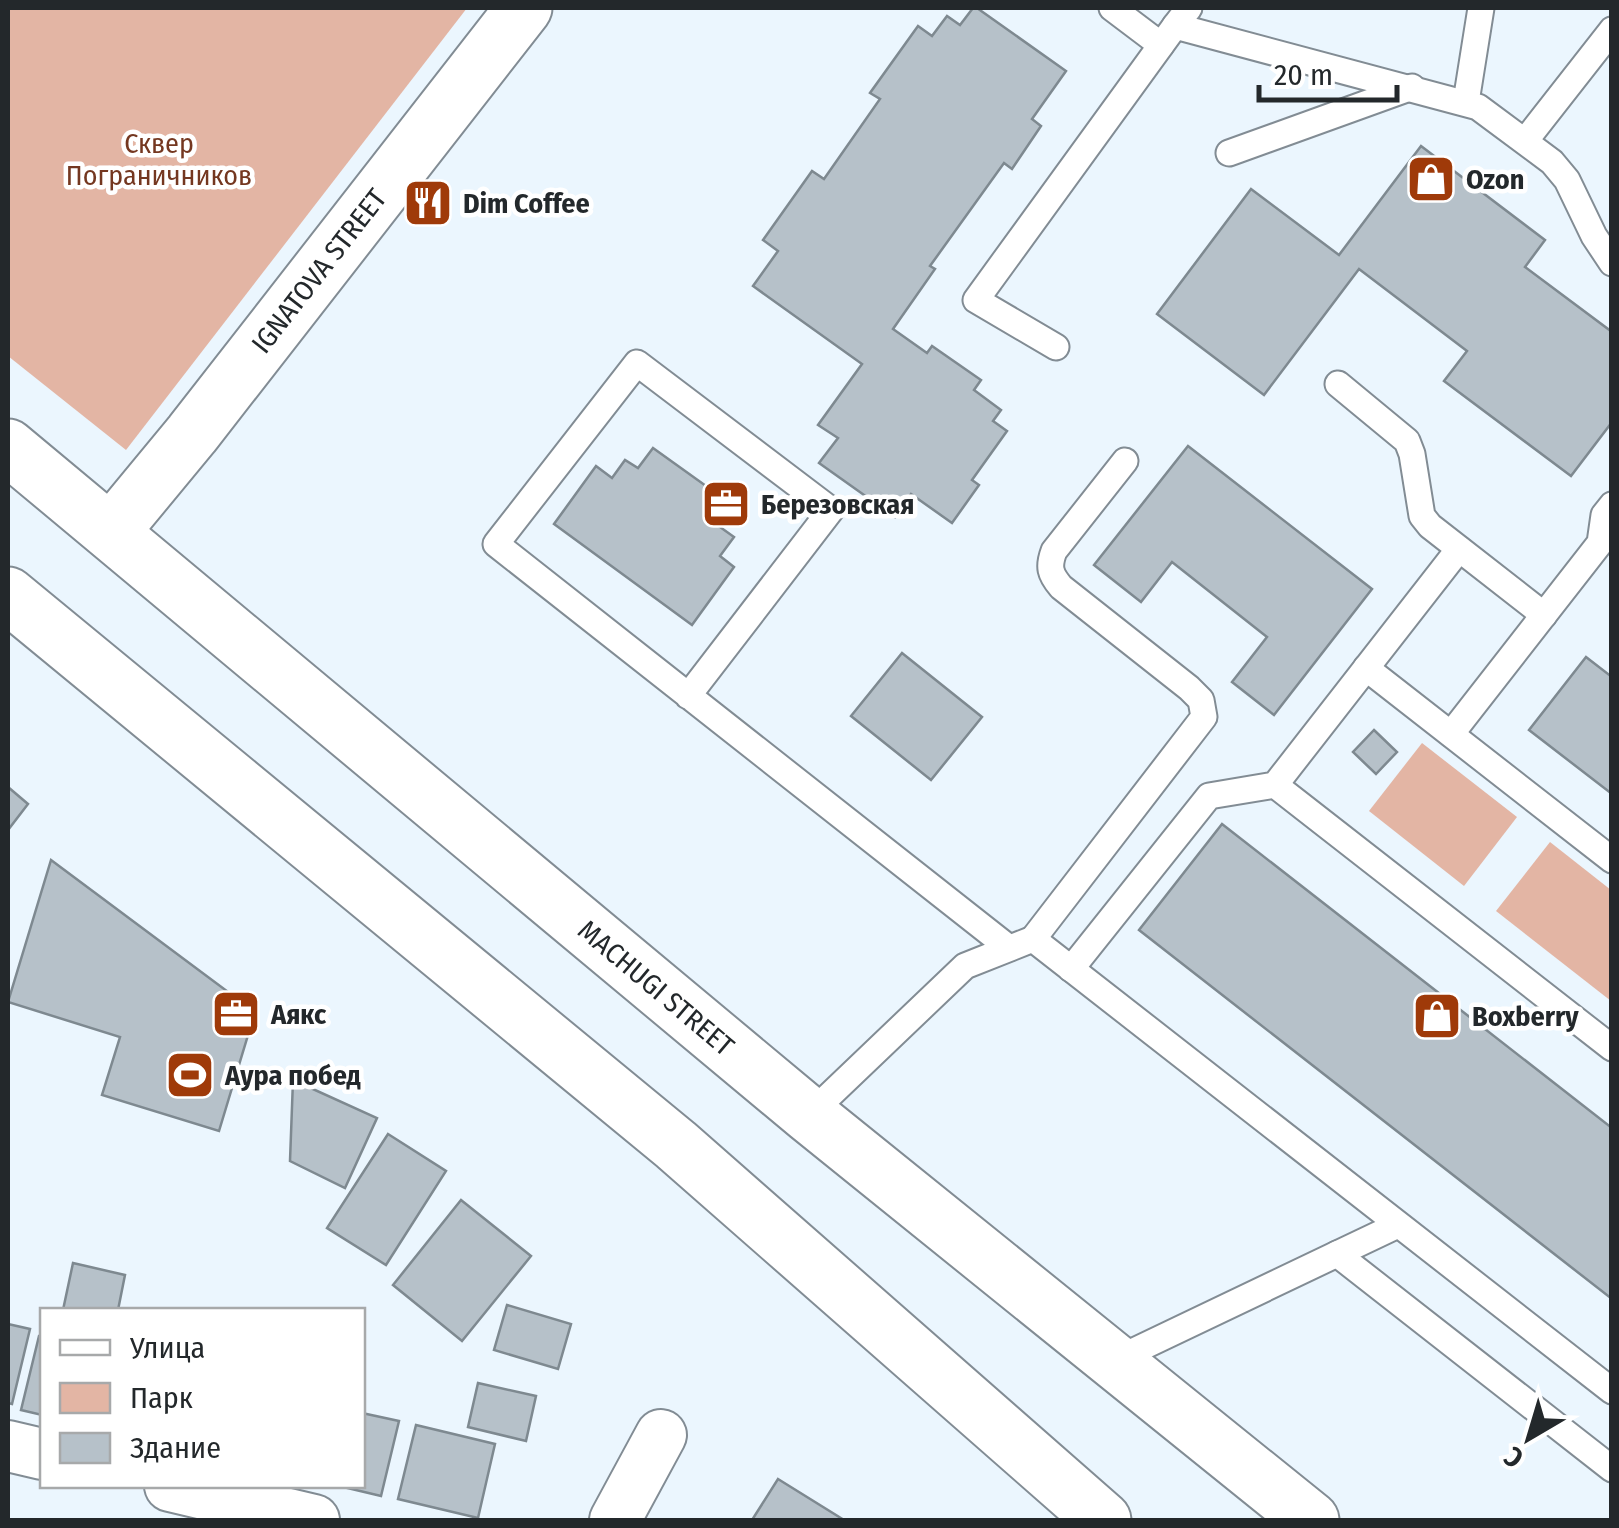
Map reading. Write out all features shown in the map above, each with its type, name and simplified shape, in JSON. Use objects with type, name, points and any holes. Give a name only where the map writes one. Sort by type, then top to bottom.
[{"type":"main road","name":"IGNATOVA STREET","points":[[111,532],[524,8]]},
{"type":"main road","name":"MACHUGI STREET","points":[[8,448],[809,1116],[1311,1520]]},
{"type":"main road","points":[[8,595],[676,1145],[1103,1520]]},
{"type":"street","points":[[615,1520],[662,1436]]},
{"type":"street","points":[[8,1446],[40,1454]]},
{"type":"street","points":[[178,1488],[314,1520]]},
{"type":"lane","points":[[1112,8],[1412,87],[1490,113],[1552,162],[1567,180],[1612,263]]},
{"type":"lane","points":[[1466,102],[1481,8]]},
{"type":"lane","points":[[1056,348],[976,300],[1175,26]]},
{"type":"lane","points":[[1524,141],[1612,30]]},
{"type":"lane","points":[[1229,153],[1412,87]]},
{"type":"lane","points":[[688,696],[831,510],[637,363],[496,544],[688,696],[1021,944],[1071,969],[1612,1391]]},
{"type":"lane","points":[[1338,384],[1407,441],[1422,516],[1544,615]]},
{"type":"lane","points":[[809,1116],[965,966],[1021,944],[1204,717],[1201,700],[1190,688],[1050,576],[1054,551],[1125,461]]},
{"type":"lane","points":[[1451,734],[1544,615],[1606,548],[1604,515],[1612,505]]},
{"type":"lane","points":[[1071,969],[1209,796],[1275,785],[1459,549]]},
{"type":"lane","points":[[1366,668],[1612,860]]},
{"type":"lane","points":[[1275,785],[1612,1048]]},
{"type":"lane","points":[[1111,1362],[1398,1224]]},
{"type":"lane","points":[[1337,1254],[1612,1469]]},
{"type":"green space","name":"Сквер Пограничников","points":[[8,8],[467,8],[126,450],[8,356]]},
{"type":"green space","points":[[1422,743],[1517,817],[1464,886],[1369,811]]},
{"type":"green space","points":[[1550,842],[1611,890],[1611,1001],[1496,911]]},
{"type":"building","points":[[973,8],[1066,71],[1032,119],[1041,126],[1012,169],[1004,163],[930,266],[935,269],[893,329],[927,353],[932,346],[981,380],[974,390],[1001,410],[993,421],[1007,431],[972,480],[979,485],[952,523],[911,494],[895,517],[819,463],[838,438],[818,425],[862,364],[753,286],[778,251],[763,240],[812,171],[824,179],[880,99],[870,93],[918,26],[932,36],[947,16],[960,25]]},
{"type":"building","points":[[1421,146],[1545,240],[1525,267],[1612,332],[1612,422],[1571,476],[1444,381],[1467,351],[1359,269],[1264,395],[1157,314],[1251,189],[1339,255]]},
{"type":"building","points":[[1188,446],[1372,589],[1274,715],[1232,682],[1267,637],[1172,562],[1141,602],[1094,565]]},
{"type":"building","points":[[653,448],[734,506],[720,527],[734,537],[720,556],[734,567],[692,625],[554,524],[596,466],[612,478],[625,460],[638,468]]},
{"type":"building","points":[[902,653],[982,717],[931,780],[851,716]]},
{"type":"building","points":[[1586,657],[1612,677],[1612,794],[1529,730]]},
{"type":"building","points":[[1374,730],[1397,752],[1376,774],[1353,752]]},
{"type":"building","points":[[8,787],[28,804],[8,830]]},
{"type":"building","points":[[1222,824],[1612,1128],[1612,1299],[1139,930]]},
{"type":"building","points":[[51,860],[255,1012],[219,1131],[102,1095],[120,1037],[8,1002]]},
{"type":"building","points":[[293,1080],[377,1118],[345,1188],[290,1161]]},
{"type":"building","points":[[388,1134],[446,1171],[386,1265],[327,1228]]},
{"type":"building","points":[[461,1200],[531,1256],[462,1341],[393,1285]]},
{"type":"building","points":[[73,1263],[125,1275],[118,1308],[63,1308]]},
{"type":"building","points":[[507,1305],[571,1324],[558,1369],[494,1350]]},
{"type":"building","points":[[8,1324],[30,1329],[12,1404],[8,1403]]},
{"type":"building","points":[[39,1336],[40,1336],[40,1415],[21,1410]]},
{"type":"building","points":[[478,1383],[536,1396],[526,1441],[468,1427]]},
{"type":"building","points":[[365,1414],[399,1421],[381,1496],[347,1488],[365,1488]]},
{"type":"building","points":[[416,1425],[495,1444],[478,1518],[398,1499]]},
{"type":"building","points":[[778,1479],[844,1520],[752,1520]]},
{"type":"place","name":"Ozon","points":[[1431,179]]},
{"type":"place","name":"Dim Coffee","points":[[428,203]]},
{"type":"place","name":"Березовская","points":[[726,504]]},
{"type":"place","name":"Аякс","points":[[236,1014]]},
{"type":"place","name":"Boxberry","points":[[1437,1016]]},
{"type":"place","name":"Аура побед","points":[[190,1075]]}]
